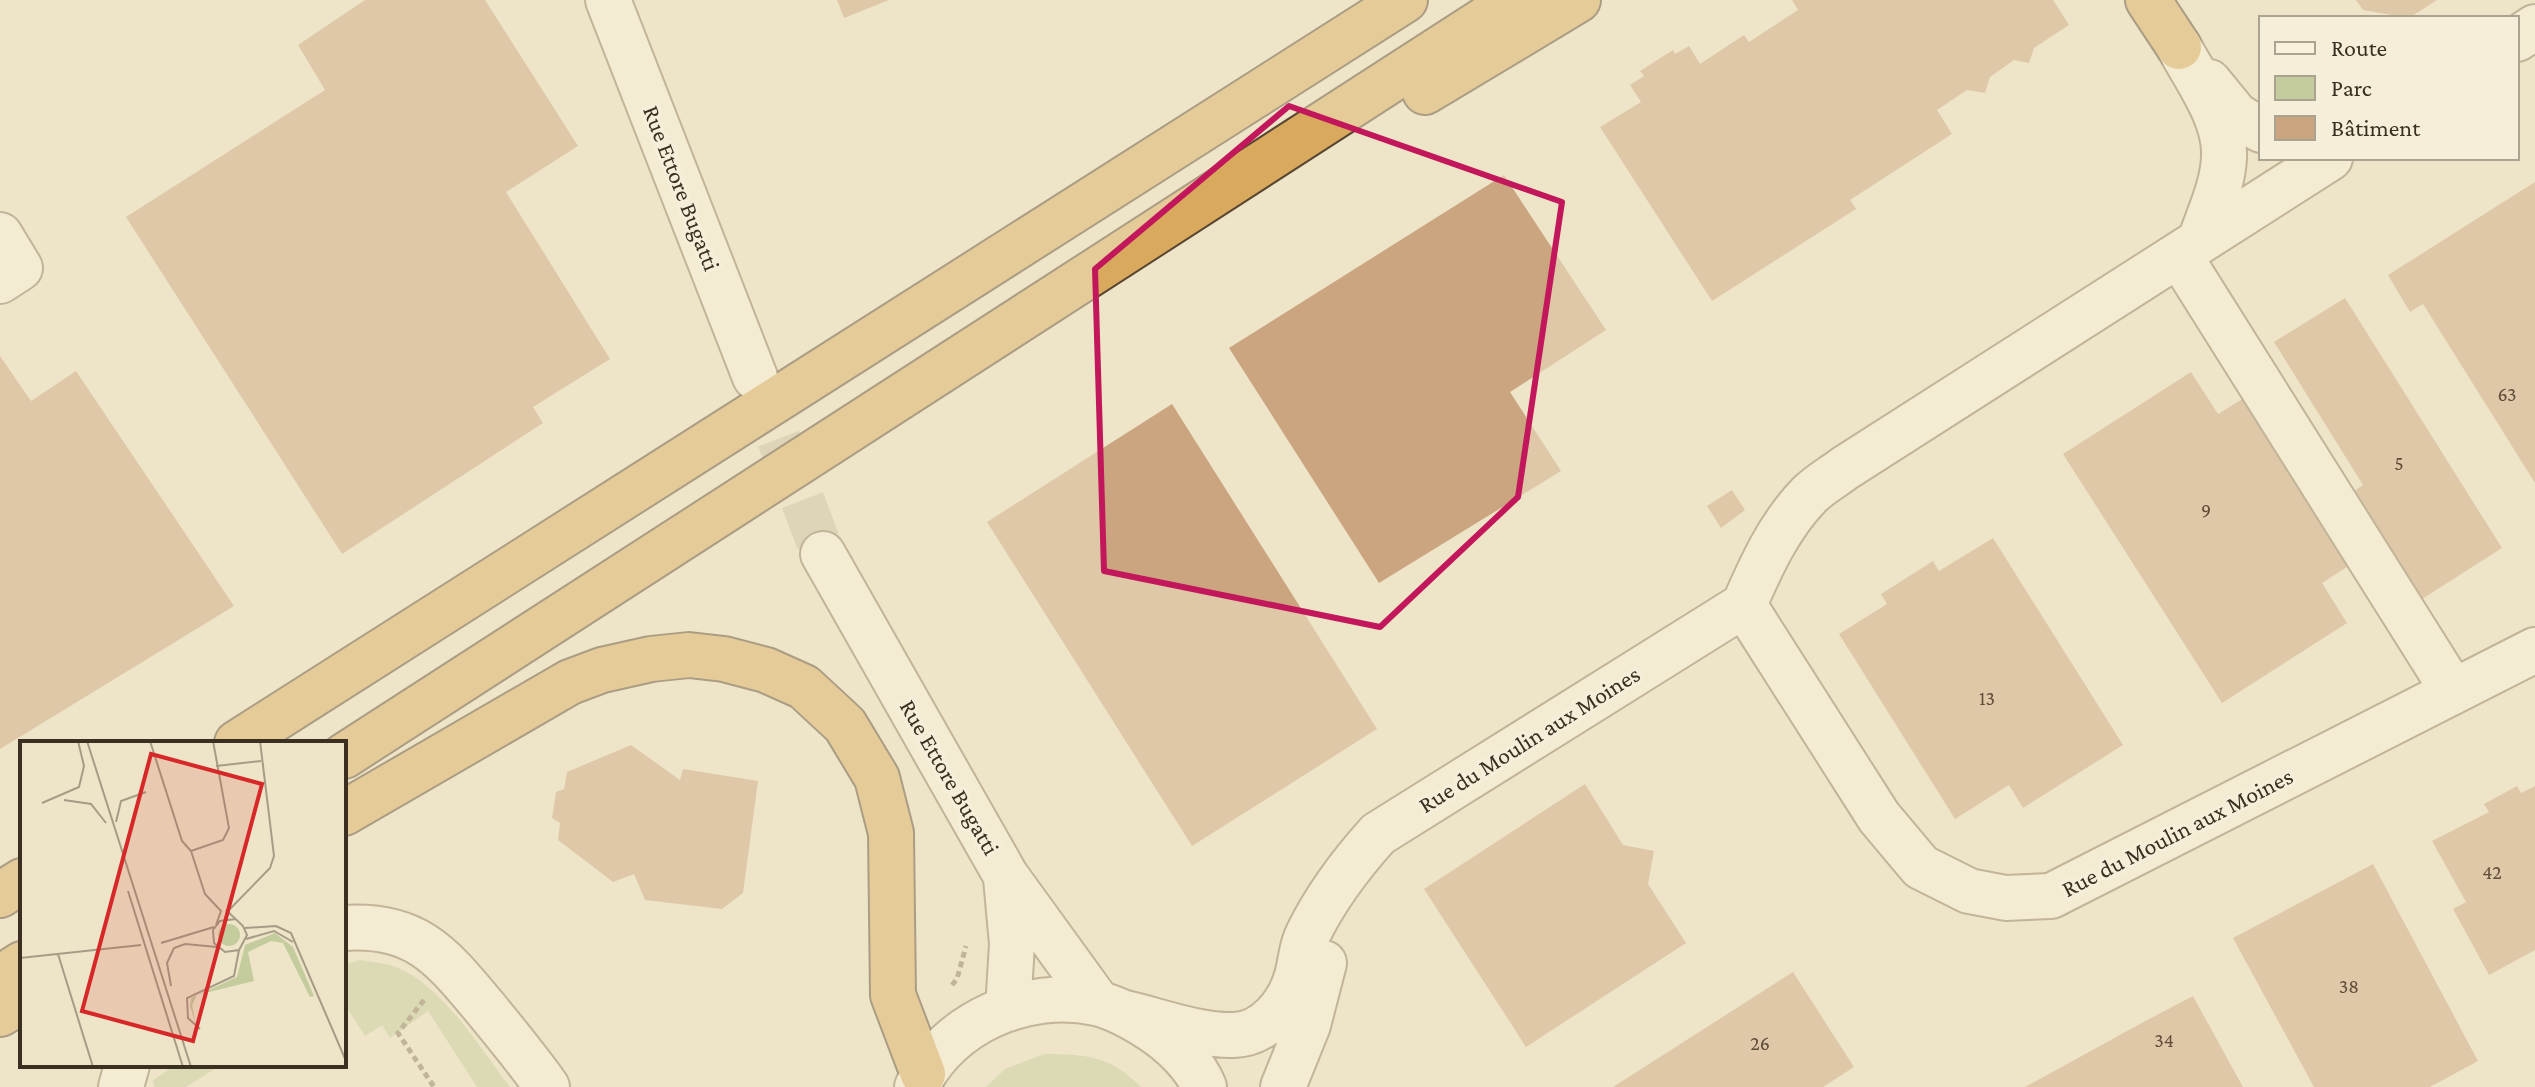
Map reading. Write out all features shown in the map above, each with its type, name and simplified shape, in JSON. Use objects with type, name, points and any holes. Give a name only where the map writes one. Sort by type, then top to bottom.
[{"type":"highway","points":[[240,741],[1405,0]]},
{"type":"highway","points":[[346,755],[1515,0]]},
{"type":"highway","points":[[1203,199],[1424,93],[1578,0]]},
{"type":"highway","points":[[2148,0],[2179,47]]},
{"type":"highway","points":[[346,812],[570,682],[602,670],[651,659],[689,655],[724,659],[766,670],[804,687],[845,725],[877,778],[891,833],[893,995],[920,1080]]},
{"type":"highway","points":[[0,895],[20,882]]},
{"type":"highway","points":[[0,978],[20,965]]},
{"type":"highway","points":[[0,1014],[20,1002]]},
{"type":"street","name":"Rue Ettore Bugatti","points":[[608,0],[755,377]]},
{"type":"street","points":[[2179,47],[2236,115],[2259,129]]},
{"type":"street","points":[[2179,47],[2215,116],[2224,155],[2220,183],[2190,248]]},
{"type":"street","points":[[1744,605],[1762,564],[1783,528],[1810,494],[1845,468],[2327,160]]},
{"type":"street","points":[[2190,248],[2453,691]]},
{"type":"street","name":"Rue Ettore Bugatti","points":[[823,554],[1006,876],[1111,1008]]},
{"type":"street","name":"Rue du Moulin aux Moines","points":[[920,1080],[951,1041],[986,1017],[1026,1002],[1069,999],[1213,1034],[1236,1035],[1256,1031],[1278,1012],[1291,991],[1307,936],[1348,867],[1378,834],[1744,605],[1879,817],[1921,867],[1969,891],[2006,898],[2051,896],[2535,650]]},
{"type":"street","name":"Rue Ettore Bugatti","points":[[1006,876],[1012,944],[1008,1009]]},
{"type":"street","name":"Rue du Moulin aux Moines","points":[[1284,1087],[1308,1025],[1323,971],[1332,893]]},
{"type":"street","points":[[346,928],[381,929],[402,934],[426,946],[450,967],[547,1087]]},
{"type":"street","points":[[1111,1008],[1169,1041],[1204,1087]]},
{"type":"street","points":[[121,1087],[126,1067]]},
{"type":"path","points":[[903,1019],[944,996],[957,979],[966,946]]},
{"type":"path","points":[[434,1087],[398,1033],[450,967]]},
{"type":"highlighted area","points":[[1289,106],[1562,202],[1518,497],[1380,627],[1104,571],[1095,269]]},
{"type":"green space","points":[[360,960],[396,967],[413,976],[445,1003],[510,1087],[477,1087],[428,1011],[390,1038],[382,1025],[365,1036],[346,1006],[346,964]]},
{"type":"green space","points":[[1044,1054],[1097,1059],[1119,1069],[1141,1087],[986,1087],[1005,1069]]},
{"type":"green space","points":[[173,1067],[218,1067],[186,1087],[154,1087],[153,1080]]},
{"type":"building","points":[[365,0],[485,0],[578,146],[506,192],[610,359],[533,407],[543,423],[342,554],[126,217],[325,90],[298,45]]},
{"type":"building","points":[[837,0],[889,0],[844,18]]},
{"type":"building","points":[[1792,0],[2053,0],[2069,25],[2034,48],[2029,63],[2014,60],[1990,77],[1985,93],[1967,90],[1937,110],[1952,134],[1850,200],[1856,209],[1712,301],[1600,127],[1641,102],[1630,85],[1644,76],[1640,71],[1673,50],[1675,54],[1689,46],[1700,64],[1744,35],[1749,42],[1798,10]]},
{"type":"building","points":[[2356,0],[2437,0],[2412,16],[2363,10]]},
{"type":"building","points":[[1504,175],[1606,330],[1510,392],[1561,471],[1379,583],[1229,348]]},
{"type":"building","points":[[2535,182],[2535,483],[2423,304],[2410,312],[2388,275]]},
{"type":"building","points":[[2345,298],[2502,548],[2411,606],[2343,499],[2363,485],[2274,342]]},
{"type":"building","points":[[0,356],[31,401],[76,371],[234,606],[0,749]]},
{"type":"building","points":[[2191,372],[2218,414],[2244,398],[2350,565],[2322,583],[2347,623],[2222,703],[2063,454]]},
{"type":"building","points":[[1172,404],[1377,729],[1192,846],[987,522]]},
{"type":"building","points":[[1732,490],[1745,510],[1721,528],[1707,506]]},
{"type":"building","points":[[1993,538],[2123,745],[2023,808],[2009,785],[1955,819],[1839,634],[1887,604],[1881,594],[1933,561],[1939,571]]},
{"type":"building","points":[[631,745],[680,780],[683,769],[758,781],[743,893],[722,909],[645,900],[634,874],[613,882],[558,840],[560,823],[552,818],[556,792],[564,789],[567,772]]},
{"type":"building","points":[[1585,784],[1623,845],[1654,851],[1648,884],[1686,943],[1526,1047],[1424,889]]},
{"type":"building","points":[[2517,786],[2521,793],[2535,786],[2535,950],[2489,975],[2453,909],[2466,902],[2432,841],[2489,812],[2484,804]]},
{"type":"building","points":[[2373,864],[2478,1061],[2430,1087],[2314,1087],[2233,938]]},
{"type":"building","points":[[1793,972],[1854,1067],[1823,1087],[1613,1087]]},
{"type":"building","points":[[2193,996],[2243,1087],[2025,1087],[2138,1025]]},
{"type":"tunnel","points":[[755,377],[823,554]]}]
